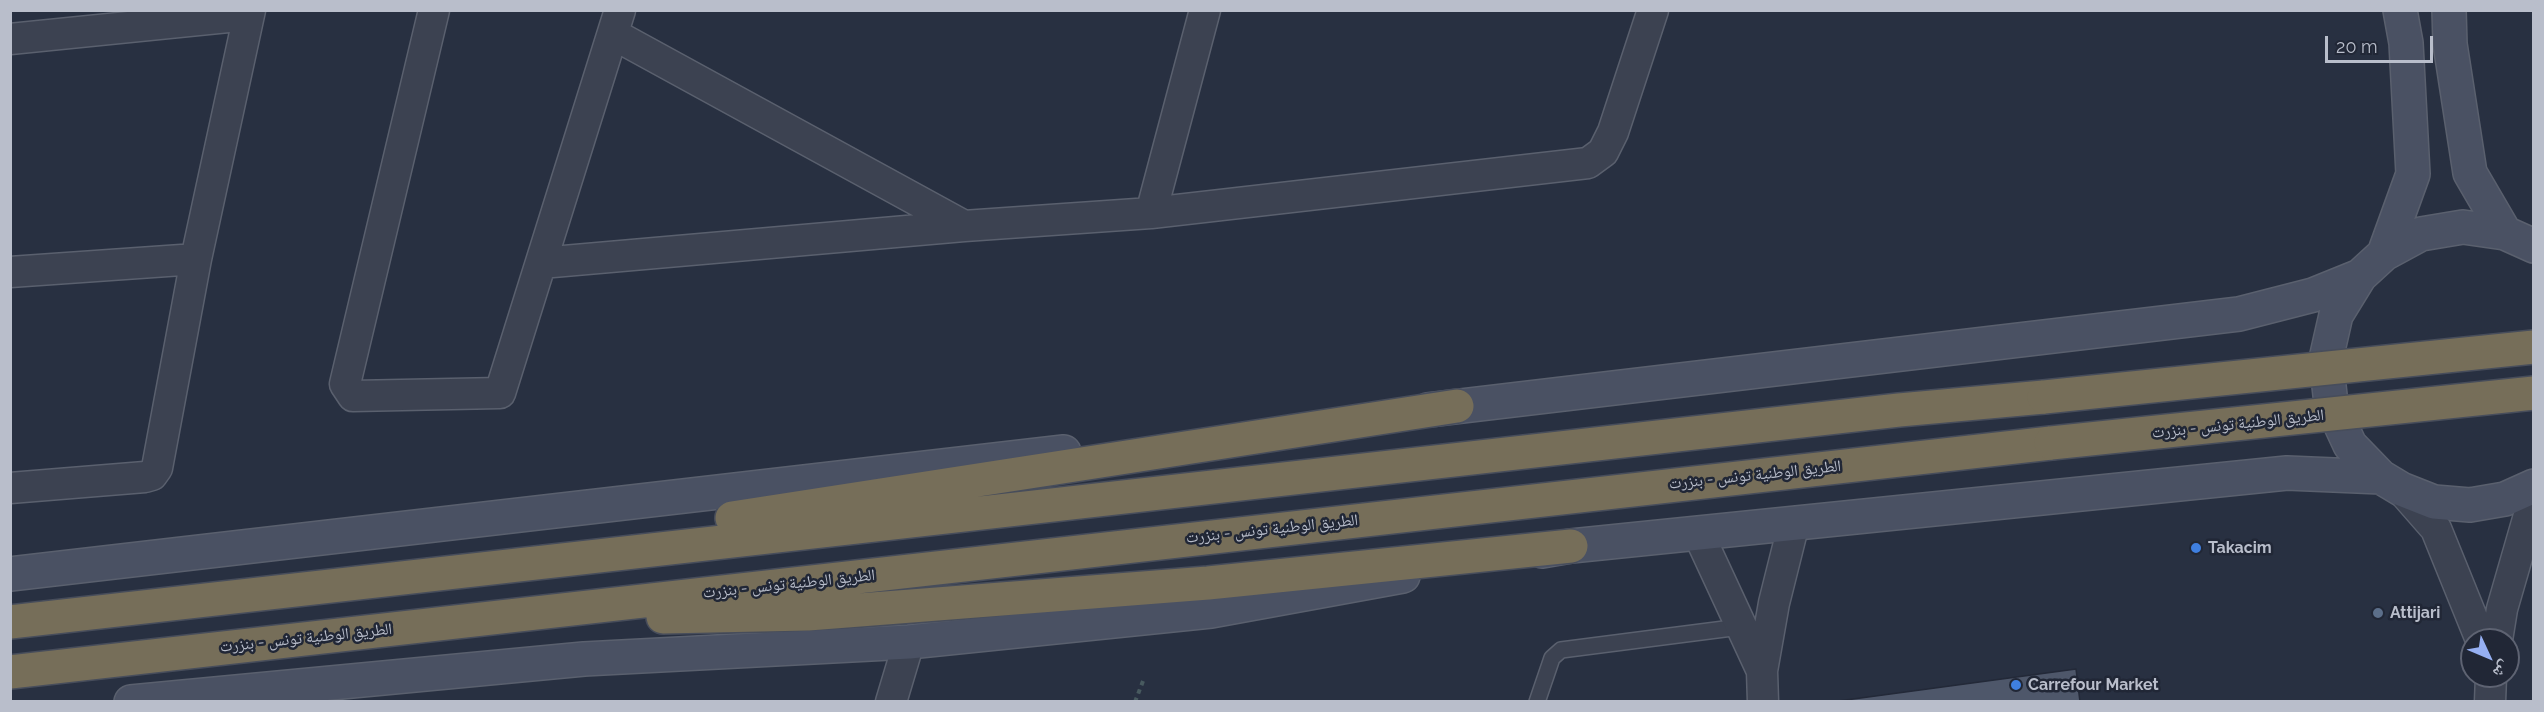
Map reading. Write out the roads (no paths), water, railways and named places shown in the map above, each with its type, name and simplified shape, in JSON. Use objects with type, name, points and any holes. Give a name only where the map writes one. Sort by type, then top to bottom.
[{"type":"highway","points":[[10,622],[240,594],[1887,411],[2534,347]]},
{"type":"highway","name":"الطريق الوطنية تونس - بنزرت","points":[[10,672],[2051,443],[2534,393]]},
{"type":"highway","points":[[240,594],[1457,406]]},
{"type":"highway","points":[[445,623],[808,614],[1208,583],[1571,546]]},
{"type":"main road","points":[[2384,254],[2413,174],[2406,43],[2400,10]]},
{"type":"main road","points":[[2449,10],[2450,44],[2470,173],[2519,239]]},
{"type":"main road","points":[[2391,483],[2350,445],[2331,404],[2326,359],[2336,315],[2360,276],[2384,254],[2421,234],[2463,227],[2519,239]]},
{"type":"main road","points":[[10,574],[2239,314],[2313,295],[2360,276]]},
{"type":"main road","points":[[143,701],[204,698],[584,659],[909,642],[1211,611],[1571,546],[2287,473],[2391,483],[2434,502],[2469,505],[2505,499],[2534,486]]},
{"type":"street","points":[[434,10],[345,384],[352,396],[500,393],[616,22],[964,226]]},
{"type":"street","points":[[1150,213],[1205,10]]},
{"type":"street","points":[[541,263],[964,226],[1150,213],[1588,163],[1602,152],[1613,132],[1653,10]]},
{"type":"street","points":[[10,39],[249,13],[196,259],[158,468],[152,475],[145,477],[10,488]]},
{"type":"street","points":[[10,272],[196,259]]},
{"type":"street","points":[[2391,483],[2436,529],[2476,628]]},
{"type":"street","points":[[2499,628],[2502,609],[2534,498]]},
{"type":"street","points":[[1763,702],[1762,671],[1774,603],[1794,523]]},
{"type":"street","points":[[1698,533],[1762,671]]},
{"type":"street","points":[[891,702],[909,642]]},
{"type":"lane","points":[[1537,702],[1552,658],[1561,650],[1740,627]]},
{"type":"place","name":"Takacim","points":[[2196,548]]},
{"type":"place","name":"Attijari","points":[[2378,613]]},
{"type":"place","name":"Carrefour Market","points":[[2016,685]]}]
